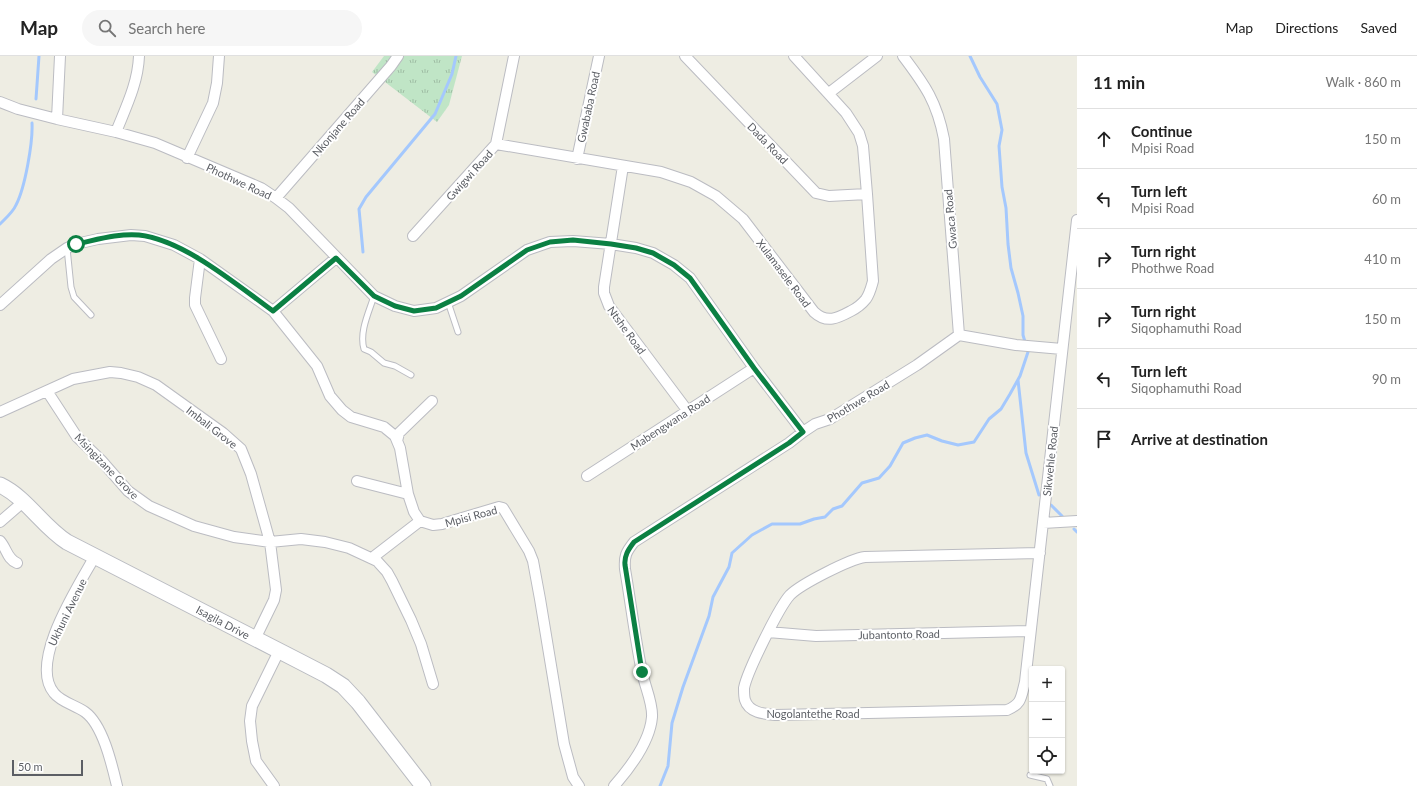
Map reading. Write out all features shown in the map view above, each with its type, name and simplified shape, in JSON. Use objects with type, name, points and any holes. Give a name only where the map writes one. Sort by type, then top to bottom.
[{"type":"street","points":[[57,119],[60,56]]},
{"type":"street","points":[[116,132],[132,93],[139,70],[140,56]]},
{"type":"street","points":[[188,158],[213,103],[217,83],[219,56]]},
{"type":"street","name":"Nkonjane Road","points":[[276,198],[391,66],[398,56]]},
{"type":"street","name":"Gwigwi Road","points":[[413,236],[496,144],[514,56]]},
{"type":"street","name":"Gwababa Road","points":[[577,159],[599,56]]},
{"type":"street","name":"Dada Road","points":[[685,56],[816,193],[829,196],[867,194]]},
{"type":"street","name":"Xulamasele Road","points":[[496,144],[577,159],[661,172],[691,182],[716,196],[743,219],[818,316],[825,319],[838,318],[866,300],[871,291],[873,281],[863,146],[859,133],[846,113],[794,56]]},
{"type":"street","points":[[830,94],[877,56]]},
{"type":"street","name":"Gwaca Road","points":[[903,56],[920,79],[934,102],[940,119],[944,139],[960,335]]},
{"type":"street","name":"Phothwe Road","points":[[0,102],[18,109],[116,132],[155,144],[261,188],[289,208],[374,296],[395,306],[414,311],[436,308],[461,296],[527,250],[550,242],[573,240],[611,244],[636,248],[653,253],[674,265],[690,278],[754,368],[803,432],[816,424],[830,419],[917,365],[960,335]]},
{"type":"street","name":"Ntshe Road","points":[[623,166],[604,293],[609,306],[687,410]]},
{"type":"street","name":"Sikwehle Road","points":[[1020,702],[1025,682],[1077,220]]},
{"type":"street","points":[[0,305],[51,259],[67,248],[76,244],[98,239],[138,235],[174,245],[200,259],[273,311],[317,366],[334,403],[352,417],[384,427],[390,431],[397,441],[400,448],[408,494],[414,512],[420,521],[372,558]]},
{"type":"street","points":[[273,311],[336,258]]},
{"type":"street","points":[[200,259],[195,305],[221,358]]},
{"type":"street","points":[[960,335],[1016,344],[1062,349]]},
{"type":"street","name":"Mabengwana Road","points":[[586,476],[754,368]]},
{"type":"street","name":"Imbali Grove","points":[[0,412],[73,379],[110,372],[121,373],[138,377],[156,385],[223,433],[241,449],[251,474],[270,542],[276,596],[255,639]]},
{"type":"street","name":"Msingizane Grove","points":[[47,391],[77,437],[101,460],[128,491],[140,501],[194,526],[234,537],[270,542],[301,539],[325,542],[349,548],[377,560],[397,591],[421,644],[433,684]]},
{"type":"street","points":[[397,441],[399,433],[432,401]]},
{"type":"street","points":[[614,786],[632,764],[642,748],[650,728],[652,717],[642,672],[624,559],[627,552],[634,542],[789,443],[803,432]]},
{"type":"street","points":[[357,481],[408,494]]},
{"type":"street","name":"Isagila Drive","points":[[0,485],[12,492],[60,538],[326,675],[343,686],[358,702],[423,786]]},
{"type":"street","points":[[0,522],[23,502]]},
{"type":"street","name":"Mpisi Road","points":[[420,521],[433,525],[448,523],[500,507],[503,508],[521,537],[533,561],[564,744],[573,777],[579,786]]},
{"type":"street","points":[[1043,523],[1077,521]]},
{"type":"street","points":[[0,541],[9,558],[17,563]]},
{"type":"street","name":"Nogolantethe Road","points":[[1020,702],[1007,710],[776,715],[760,713],[748,707],[745,700],[744,687],[768,632],[786,599],[827,573],[859,558],[872,556],[1040,553]]},
{"type":"street","name":"Ukhuni Avenue","points":[[95,556],[62,616],[50,645],[46,669],[47,681],[51,689],[58,697],[85,712],[94,720],[105,745],[117,786]]},
{"type":"street","name":"Jubantonto Road","points":[[768,632],[816,636],[1030,631]]},
{"type":"street","points":[[274,786],[256,761],[250,721],[252,706],[279,651]]},
{"type":"lane","points":[[67,248],[71,287],[74,297],[91,315]]},
{"type":"lane","points":[[374,296],[363,329],[364,349],[371,352],[384,363],[395,366],[411,375]]},
{"type":"lane","points":[[448,302],[458,332]]},
{"type":"lane","points":[[1030,775],[1047,780],[1050,786]]},
{"type":"green space","points":[[384,56],[462,56],[449,105],[437,122],[372,72]]},
{"type":"waterway","points":[[36,99],[39,56]]},
{"type":"waterway","points":[[363,252],[359,209],[366,197],[435,114],[452,74],[456,56]]},
{"type":"waterway","points":[[660,786],[668,766],[672,723],[683,687],[709,616],[713,597],[729,567],[732,553],[752,535],[772,524],[800,524],[825,517],[833,509],[842,506],[862,483],[879,478],[890,466],[903,443],[927,435],[958,445],[974,442],[989,419],[1001,409],[1020,376],[1028,352],[1023,335],[1023,316],[1011,268],[1008,244],[1006,208],[1002,187],[999,146],[1002,130],[997,104],[980,77],[970,56]]},
{"type":"waterway","points":[[0,224],[15,208],[22,188],[30,153],[32,123]]},
{"type":"waterway","points":[[1018,380],[1026,453],[1039,495]]},
{"type":"waterway","points":[[1051,505],[1062,516]]},
{"type":"waterway","points":[[1074,529],[1077,532]]},
{"type":"route","points":[[76,244],[98,239],[138,235],[174,245],[200,259],[273,311],[336,258],[374,296],[395,306],[414,311],[436,308],[461,296],[527,250],[550,242],[573,240],[636,248],[653,253],[674,265],[690,278],[754,368],[803,432],[789,443],[634,542],[627,552],[624,559],[642,672]]}]
